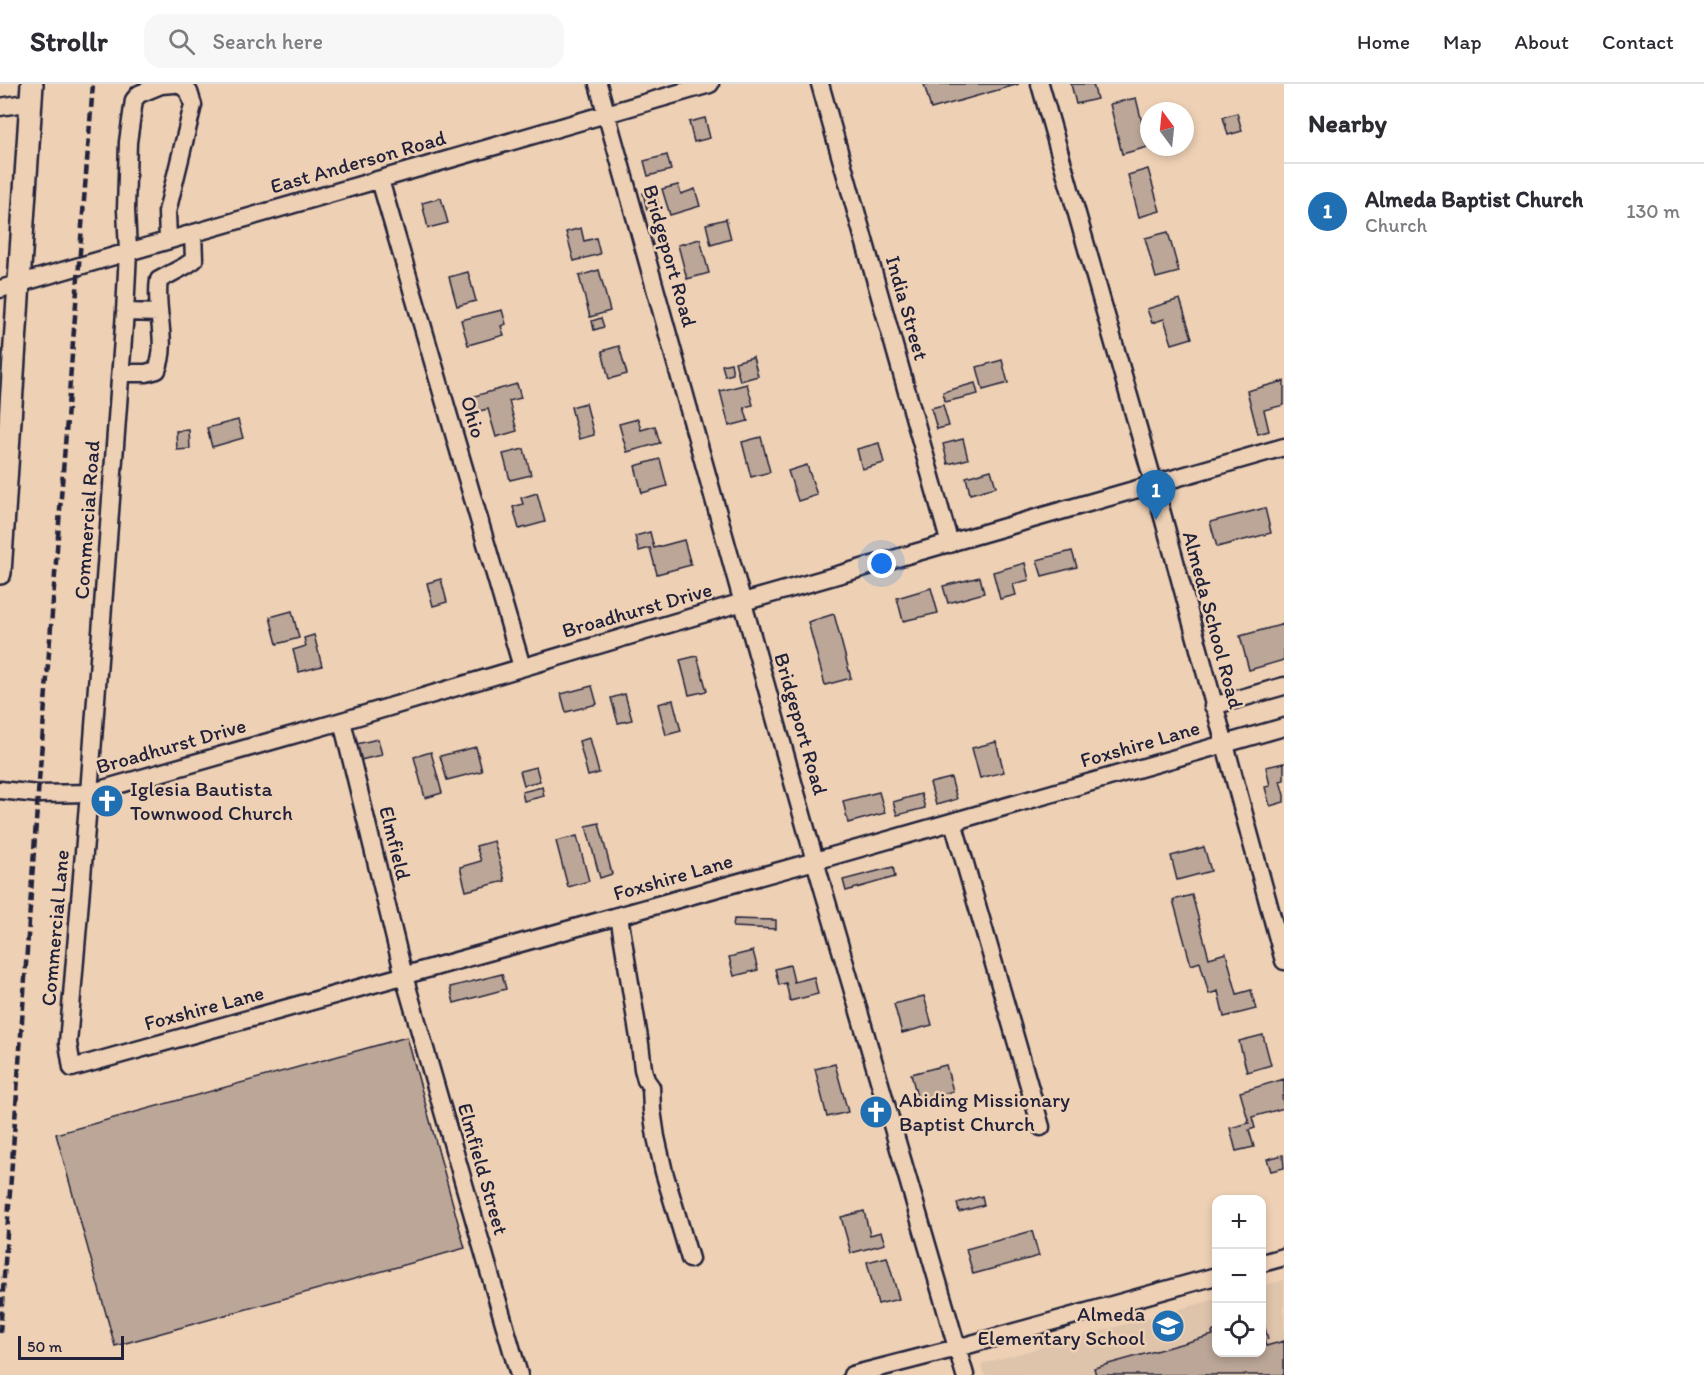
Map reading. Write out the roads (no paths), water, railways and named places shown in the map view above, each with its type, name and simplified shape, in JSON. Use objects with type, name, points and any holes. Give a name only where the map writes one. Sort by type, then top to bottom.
[{"type":"main road","points":[[0,573],[10,286],[31,93]]},
{"type":"street","name":"Commercial Road","points":[[89,793],[121,373],[128,251],[126,210],[128,142],[134,99],[139,94],[174,84]]},
{"type":"street","points":[[168,240],[167,212],[193,105],[189,92],[180,84]]},
{"type":"street","name":"Bridgeport Road","points":[[598,84],[815,861],[965,1375]]},
{"type":"street","name":"East Anderson Road","points":[[10,286],[710,84]]},
{"type":"street","name":"India Street","points":[[820,84],[950,544]]},
{"type":"street","name":"Almeda School Road","points":[[1040,84],[1154,484],[1284,961]]},
{"type":"street","points":[[0,107],[31,93]]},
{"type":"street","name":"Ohio","points":[[380,180],[522,667]]},
{"type":"street","points":[[121,373],[146,373],[157,370],[161,360],[157,291],[159,280],[194,260],[193,232]]},
{"type":"street","points":[[124,312],[159,313]]},
{"type":"street","name":"Broadhurst Drive","points":[[0,790],[39,794],[89,793],[1284,447]]},
{"type":"street","points":[[1213,706],[1284,686]]},
{"type":"street","name":"Elmfield","points":[[342,721],[404,976]]},
{"type":"street","name":"Foxshire Lane","points":[[72,1068],[815,861],[1284,727]]},
{"type":"street","name":"Commercial Lane","points":[[72,1068],[68,1043],[89,793]]},
{"type":"street","points":[[953,822],[1041,1128]]},
{"type":"street","points":[[619,916],[643,1069],[651,1087],[656,1137],[690,1259]]},
{"type":"street","name":"Elmfield Street","points":[[404,976],[519,1375]]},
{"type":"street","points":[[1266,1262],[1284,1257]]},
{"type":"street","points":[[852,1375],[1212,1277]]},
{"type":"railway","points":[[0,1333],[38,794],[93,84]]},
{"type":"place","name":"Almeda Baptist Church","points":[[1156,520]]},
{"type":"place","name":"Iglesia Bautista Townwood Church","points":[[107,801]]},
{"type":"place","name":"Abiding Missionary Baptist Church","points":[[876,1112]]},
{"type":"place","name":"Almeda Elementary School","points":[[1168,1326]]}]
